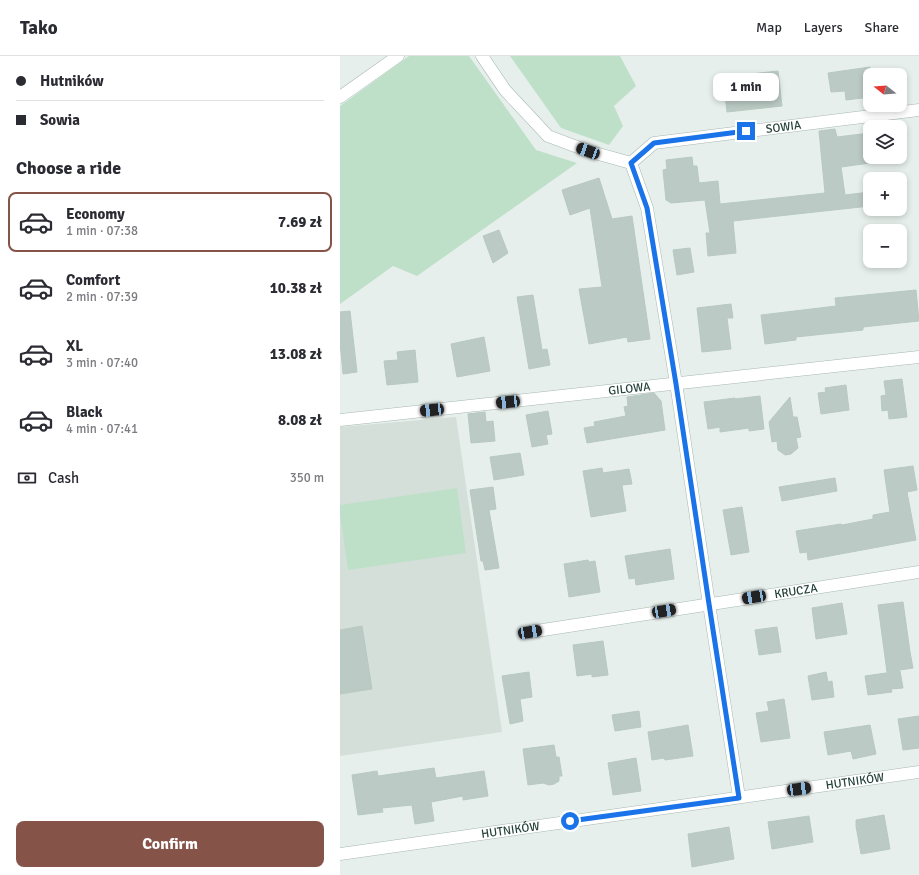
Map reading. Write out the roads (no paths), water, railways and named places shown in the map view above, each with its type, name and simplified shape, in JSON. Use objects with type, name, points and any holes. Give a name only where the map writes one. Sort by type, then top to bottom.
[{"type":"street","points":[[340,97],[398,56]]},
{"type":"street","points":[[482,56],[505,90],[548,136],[588,151],[631,163],[647,208],[676,384],[739,798]]},
{"type":"street","name":"SOWIA","points":[[631,163],[654,143],[919,110]]},
{"type":"street","name":"GILOWA","points":[[340,420],[919,357]]},
{"type":"street","name":"KRUCZA","points":[[530,632],[919,572]]},
{"type":"street","name":"HUTNIKÓW","points":[[340,854],[919,772]]}]
